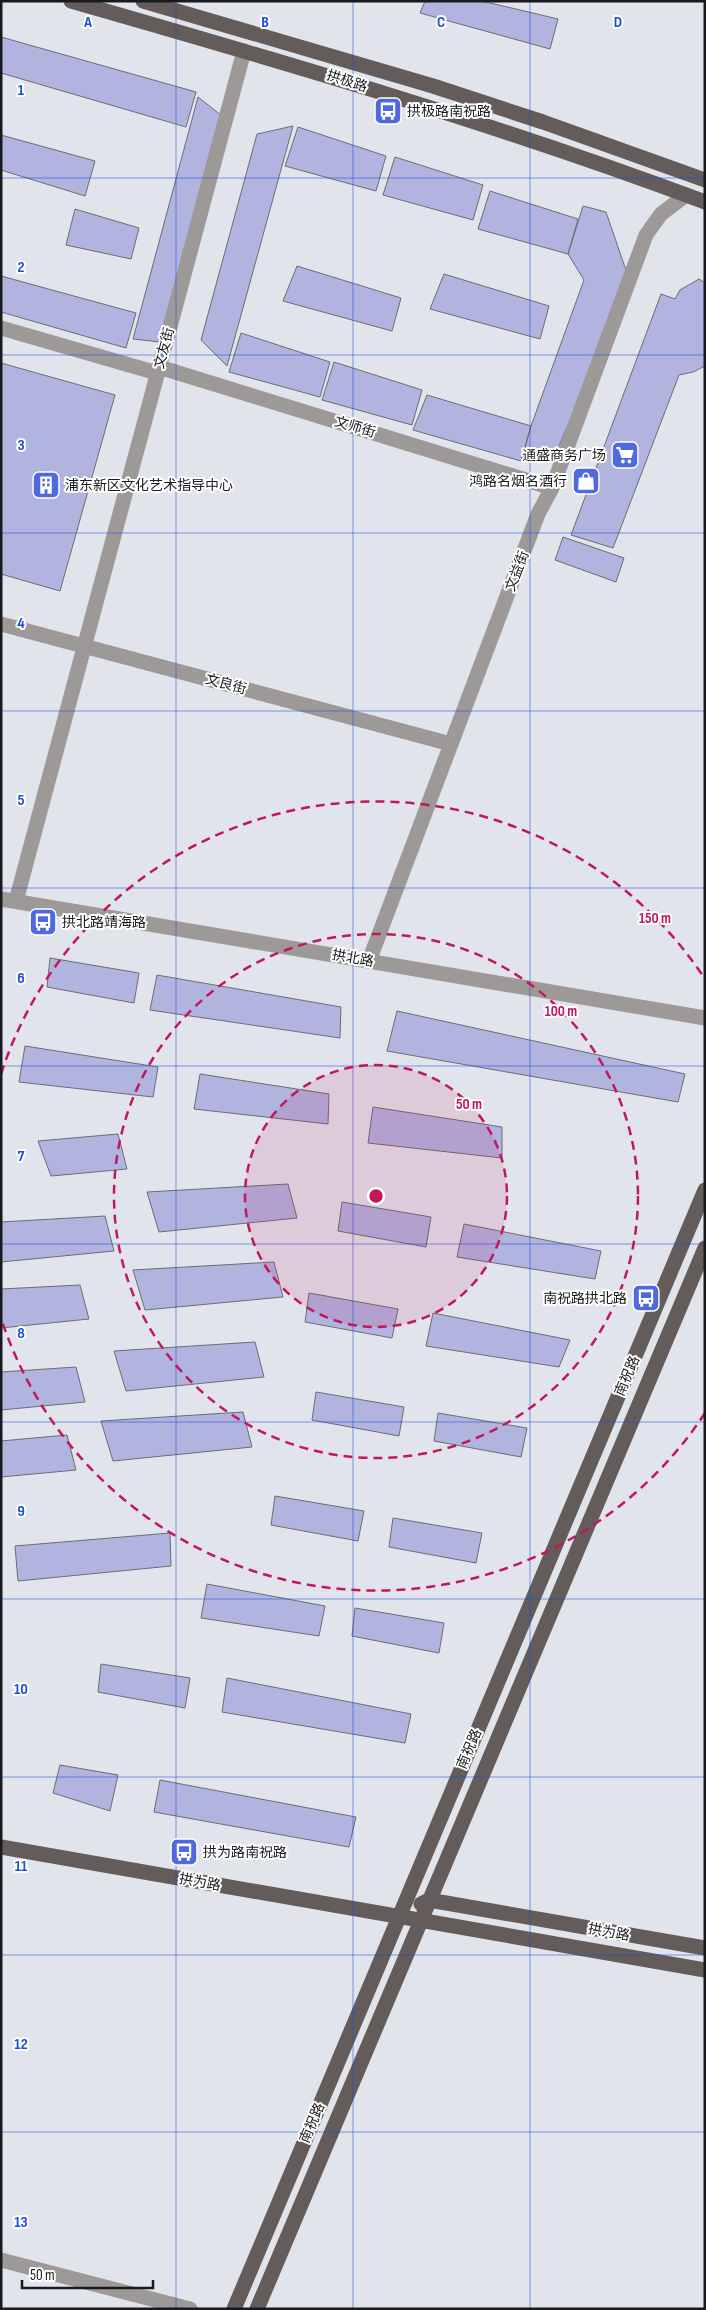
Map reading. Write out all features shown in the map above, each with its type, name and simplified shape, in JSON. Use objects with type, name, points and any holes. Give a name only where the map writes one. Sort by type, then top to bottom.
[{"type":"main road","name":"拱极路","points":[[71,1],[244,51],[536,141],[705,202]]},
{"type":"main road","name":"拱极路","points":[[143,1],[433,86],[543,122],[705,180]]},
{"type":"main road","name":"南祝路","points":[[234,2309],[705,1190]]},
{"type":"main road","name":"南祝路","points":[[257,2309],[705,1248]]},
{"type":"main road","name":"拱为路","points":[[1,1847],[705,1970]]},
{"type":"main road","name":"拱为路","points":[[429,1900],[705,1948]]},
{"type":"main road","points":[[399,1916],[429,1900]]},
{"type":"street","name":"文友街","points":[[8,900],[84,646],[244,51]]},
{"type":"street","name":"文益街","points":[[369,961],[538,514],[552,488],[646,236],[661,214],[686,195]]},
{"type":"street","name":"文师街","points":[[1,328],[158,370],[552,488]]},
{"type":"street","name":"文良街","points":[[1,624],[451,744]]},
{"type":"street","name":"拱北路","points":[[8,900],[705,1018]]},
{"type":"street","points":[[1,2260],[190,2309]]},
{"type":"building","points":[[425,1],[482,1],[558,19],[550,49],[420,13]]},
{"type":"building","points":[[1,37],[196,92],[186,127],[1,73]]},
{"type":"building","points":[[198,97],[222,116],[160,342],[133,339]]},
{"type":"building","points":[[293,126],[227,366],[201,340],[257,134]]},
{"type":"building","points":[[298,127],[386,156],[376,191],[285,166]]},
{"type":"building","points":[[1,135],[95,161],[85,196],[1,170]]},
{"type":"building","points":[[395,157],[483,185],[473,220],[383,195]]},
{"type":"building","points":[[490,191],[578,219],[568,254],[478,229]]},
{"type":"building","points":[[583,206],[606,212],[629,279],[557,451],[522,458],[531,426],[584,280],[568,254]]},
{"type":"building","points":[[75,209],[139,228],[131,259],[66,245]]},
{"type":"building","points":[[297,266],[401,298],[392,331],[283,301]]},
{"type":"building","points":[[444,274],[549,306],[540,339],[430,309]]},
{"type":"building","points":[[1,276],[136,313],[126,348],[1,312]]},
{"type":"building","name":"通盛商务广场","points":[[699,279],[705,283],[705,366],[693,372],[679,375],[613,548],[571,535],[661,294],[675,299],[680,290]]},
{"type":"building","points":[[241,333],[330,362],[320,397],[229,372]]},
{"type":"building","points":[[334,362],[422,390],[412,425],[322,400]]},
{"type":"building","name":"浦东新区文化艺术指导中心","points":[[1,363],[115,395],[60,591],[1,574]]},
{"type":"building","points":[[427,395],[531,426],[521,461],[413,430]]},
{"type":"building","points":[[563,537],[624,558],[616,582],[555,560]]},
{"type":"building","points":[[50,958],[139,973],[134,1003],[47,987]]},
{"type":"building","points":[[157,975],[341,1007],[340,1038],[150,1010]]},
{"type":"building","points":[[397,1011],[685,1074],[678,1102],[387,1051]]},
{"type":"building","points":[[25,1046],[158,1067],[153,1097],[19,1082]]},
{"type":"building","points":[[200,1074],[329,1094],[328,1124],[194,1109]]},
{"type":"building","points":[[373,1107],[502,1127],[502,1158],[368,1143]]},
{"type":"building","points":[[118,1134],[127,1169],[51,1176],[38,1141]]},
{"type":"building","points":[[288,1184],[297,1218],[159,1232],[147,1192]]},
{"type":"building","points":[[342,1202],[431,1217],[426,1247],[338,1231]]},
{"type":"building","points":[[105,1216],[114,1251],[1,1262],[1,1222]]},
{"type":"building","points":[[464,1224],[601,1251],[595,1279],[457,1257]]},
{"type":"building","points":[[274,1262],[283,1297],[145,1310],[133,1270]]},
{"type":"building","points":[[80,1285],[89,1319],[1,1328],[1,1289]]},
{"type":"building","points":[[309,1293],[398,1309],[392,1338],[305,1322]]},
{"type":"building","points":[[433,1313],[570,1340],[559,1367],[426,1346]]},
{"type":"building","points":[[255,1342],[264,1377],[126,1391],[114,1351]]},
{"type":"building","points":[[76,1367],[85,1402],[1,1410],[1,1372]]},
{"type":"building","points":[[316,1392],[404,1407],[399,1436],[312,1420]]},
{"type":"building","points":[[243,1412],[252,1447],[113,1461],[101,1421]]},
{"type":"building","points":[[438,1413],[527,1428],[521,1457],[434,1441]]},
{"type":"building","points":[[67,1435],[76,1470],[1,1477],[1,1441]]},
{"type":"building","points":[[275,1496],[364,1511],[358,1541],[271,1525]]},
{"type":"building","points":[[393,1518],[482,1533],[476,1563],[389,1547]]},
{"type":"building","points":[[170,1533],[171,1566],[18,1581],[15,1546]]},
{"type":"building","points":[[207,1584],[325,1606],[319,1636],[201,1618]]},
{"type":"building","points":[[355,1608],[444,1623],[439,1653],[352,1636]]},
{"type":"building","points":[[101,1664],[190,1678],[185,1708],[98,1692]]},
{"type":"building","points":[[227,1678],[411,1714],[405,1743],[222,1712]]},
{"type":"building","points":[[60,1765],[118,1775],[110,1811],[53,1793]]},
{"type":"building","points":[[160,1780],[356,1817],[349,1847],[154,1812]]},
{"type":"place","name":"拱极路南祝路","points":[[388,111]]},
{"type":"place","name":"通盛商务广场","points":[[625,455]]},
{"type":"place","name":"鸿路名烟名酒行","points":[[586,481]]},
{"type":"place","name":"浦东新区文化艺术指导中心","points":[[46,485]]},
{"type":"place","name":"拱北路靖海路","points":[[43,922]]},
{"type":"place","name":"南祝路拱北路","points":[[646,1298]]},
{"type":"place","name":"拱为路南祝路","points":[[184,1852]]}]
